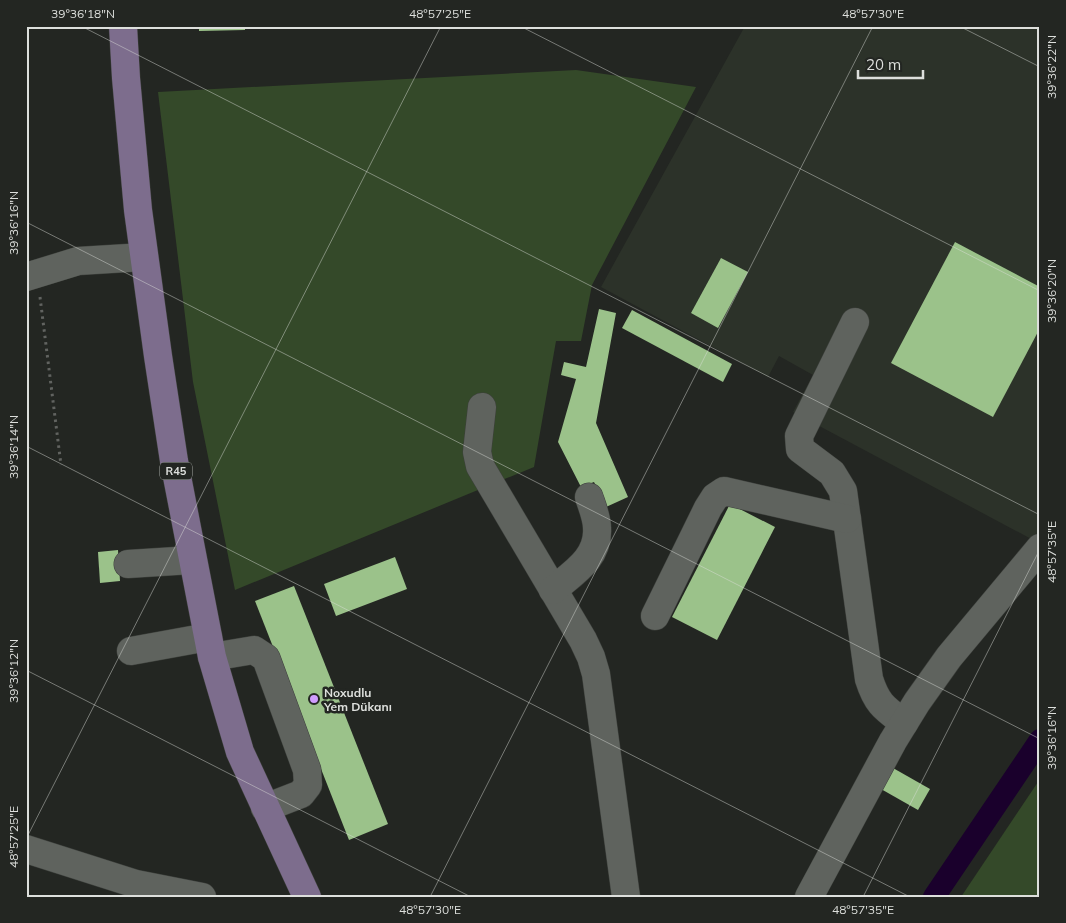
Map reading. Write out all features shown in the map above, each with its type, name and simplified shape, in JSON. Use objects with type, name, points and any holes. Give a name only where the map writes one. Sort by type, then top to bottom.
[{"type":"main road","name":"R45","points":[[123,26],[136,191],[144,257],[159,366],[192,560],[210,647],[240,752],[303,896]]},
{"type":"street","points":[[31,276],[78,261],[144,257]]},
{"type":"street","points":[[855,322],[798,436],[800,449],[832,473],[843,491],[870,679],[874,695],[886,710],[904,724]]},
{"type":"street","points":[[482,407],[477,452],[480,466],[582,640],[591,657],[596,674],[626,897]]},
{"type":"street","points":[[655,616],[708,508],[715,497],[724,491],[847,519]]},
{"type":"street","points":[[553,590],[585,562],[595,548],[597,527],[589,497]]},
{"type":"street","points":[[809,897],[904,724],[949,657],[1040,548]]},
{"type":"street","points":[[128,564],[192,560]]},
{"type":"street","points":[[131,651],[210,647],[254,650],[266,658],[308,770],[308,784],[301,794],[265,808]]},
{"type":"street","points":[[26,849],[136,884],[202,897]]},
{"type":"path","points":[[31,276],[62,465]]},
{"type":"shaded area","points":[[745,26],[1040,26],[1040,532],[1035,541],[793,412],[813,375],[779,356],[768,377],[601,287]]},
{"type":"green space","points":[[576,70],[696,87],[592,285],[581,341],[556,341],[534,467],[235,590],[193,382],[158,92]]},
{"type":"green space","points":[[1040,779],[1040,897],[961,897]]},
{"type":"building","points":[[199,26],[245,26],[245,30],[199,31]]},
{"type":"building","points":[[955,242],[1040,287],[1040,328],[993,417],[891,363]]},
{"type":"building","points":[[721,258],[748,272],[718,328],[691,313]]},
{"type":"building","points":[[599,309],[616,313],[596,423],[628,497],[606,507],[594,482],[581,487],[558,442],[576,379],[561,375],[564,362],[586,367]]},
{"type":"building","points":[[632,310],[732,364],[723,382],[622,328]]},
{"type":"building","points":[[730,504],[775,527],[717,640],[672,617]]},
{"type":"building","points":[[118,550],[120,581],[100,583],[98,552]]},
{"type":"building","points":[[395,557],[407,589],[336,616],[324,584]]},
{"type":"building","points":[[294,586],[388,824],[349,840],[255,601]]},
{"type":"building","points":[[893,768],[930,789],[918,810],[881,789]]},
{"type":"waterway","points":[[934,897],[1040,740]]},
{"type":"place","name":"Noxudlu Yem Dükanı","points":[[314,699]]}]
